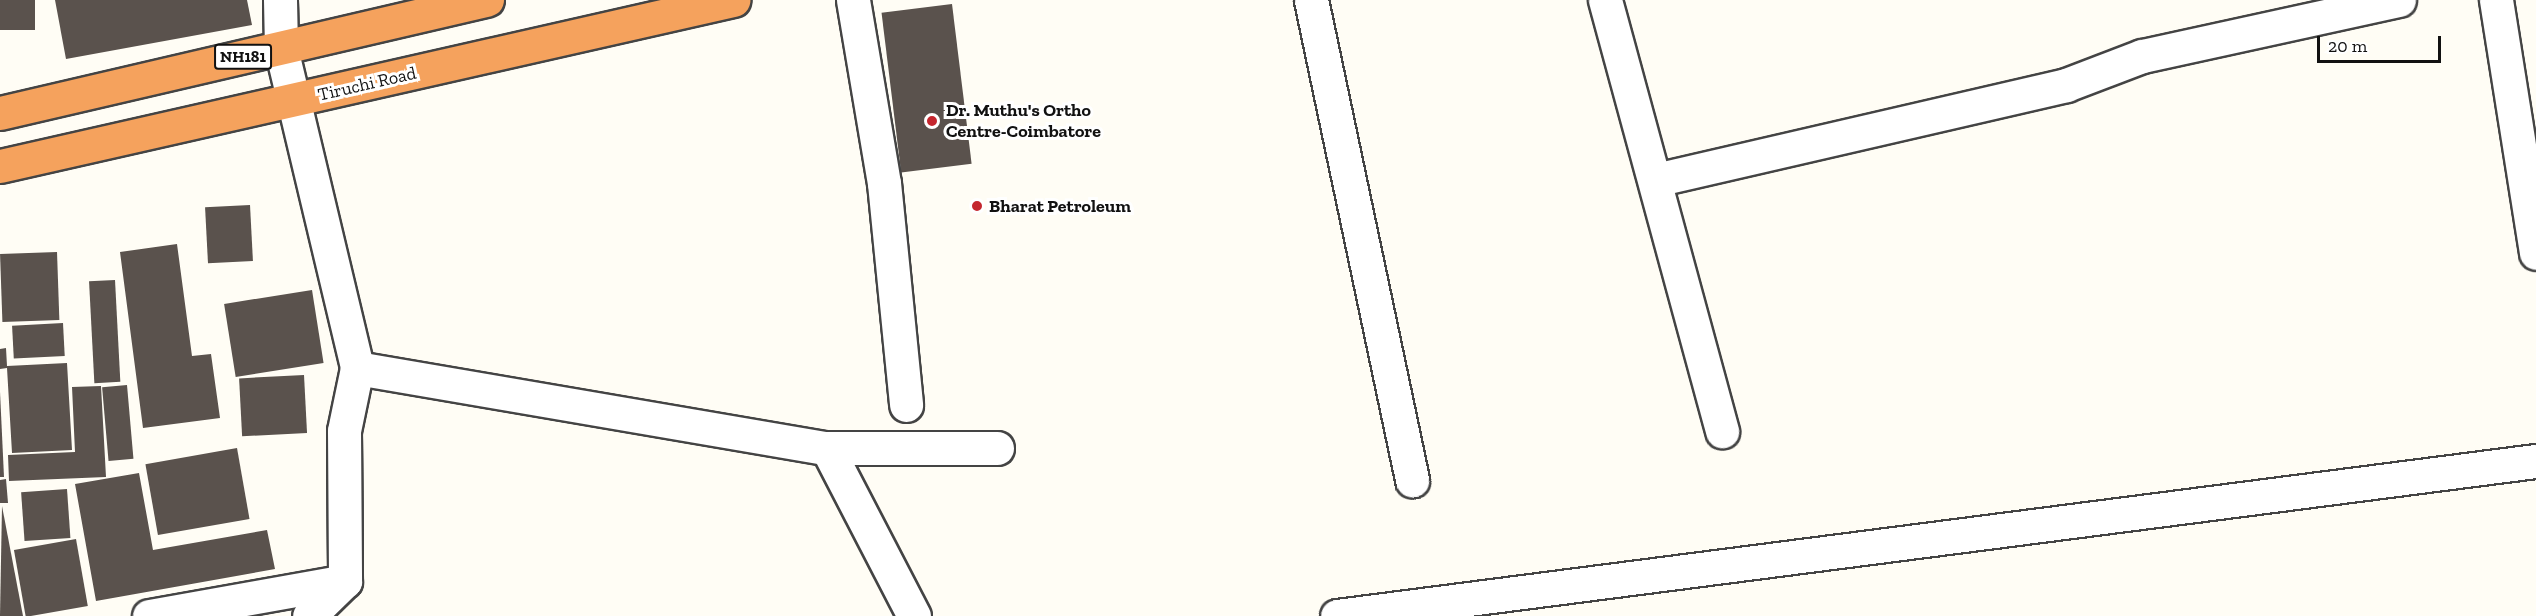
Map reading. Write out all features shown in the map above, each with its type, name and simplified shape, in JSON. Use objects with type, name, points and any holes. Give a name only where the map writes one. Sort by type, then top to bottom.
[{"type":"highway","name":"NH181","points":[[0,113],[487,0]]},
{"type":"highway","name":"Tiruchi Road","points":[[0,165],[294,101],[733,0]]},
{"type":"street","points":[[279,0],[281,48],[357,368],[344,431],[345,581],[309,616]]},
{"type":"street","points":[[853,0],[884,183],[906,405]]},
{"type":"street","points":[[1311,0],[1412,481]]},
{"type":"street","points":[[1605,0],[1722,431]]},
{"type":"street","points":[[1655,180],[2066,84],[2142,56],[2399,0]]},
{"type":"street","points":[[2496,0],[2536,254]]},
{"type":"street","points":[[357,368],[826,448],[997,448]]},
{"type":"street","points":[[826,448],[914,616]]},
{"type":"street","points":[[1336,616],[2536,461]]},
{"type":"street","points":[[149,616],[345,581]]},
{"type":"building","points":[[0,0],[35,0],[35,30],[0,30]]},
{"type":"building","points":[[55,0],[247,0],[252,25],[66,59]]},
{"type":"building","points":[[952,4],[972,164],[901,172],[882,13]]},
{"type":"building","points":[[250,205],[253,261],[208,263],[205,207]]},
{"type":"building","points":[[177,244],[192,356],[211,354],[220,418],[143,428],[120,252]]},
{"type":"building","points":[[57,252],[59,320],[2,322],[0,254]]},
{"type":"building","points":[[115,280],[120,382],[94,383],[89,281]]},
{"type":"building","points":[[312,290],[324,363],[236,377],[224,304]]},
{"type":"building","points":[[63,323],[65,356],[14,359],[12,326]]},
{"type":"building","points":[[6,348],[7,366],[67,363],[72,450],[12,453],[7,368],[0,369],[0,349]]},
{"type":"building","points":[[304,375],[307,433],[242,436],[239,378]]},
{"type":"building","points":[[127,385],[133,459],[109,461],[102,387]]},
{"type":"building","points":[[101,386],[106,477],[9,481],[8,455],[75,452],[72,387]]},
{"type":"building","points":[[0,392],[4,477],[0,477]]},
{"type":"building","points":[[237,448],[250,519],[158,535],[145,464]]},
{"type":"building","points":[[139,473],[153,550],[267,530],[275,569],[96,601],[75,484]]},
{"type":"building","points":[[6,479],[8,503],[0,503],[0,480]]},
{"type":"building","points":[[67,489],[70,538],[25,541],[21,492]]},
{"type":"building","points":[[2,506],[23,616],[0,616]]},
{"type":"building","points":[[76,539],[88,606],[26,616],[14,550]]},
{"type":"place","name":"Dr. Muthu's Ortho Centre-Coimbatore","points":[[932,121]]},
{"type":"place","name":"Bharat Petroleum","points":[[977,206]]}]
